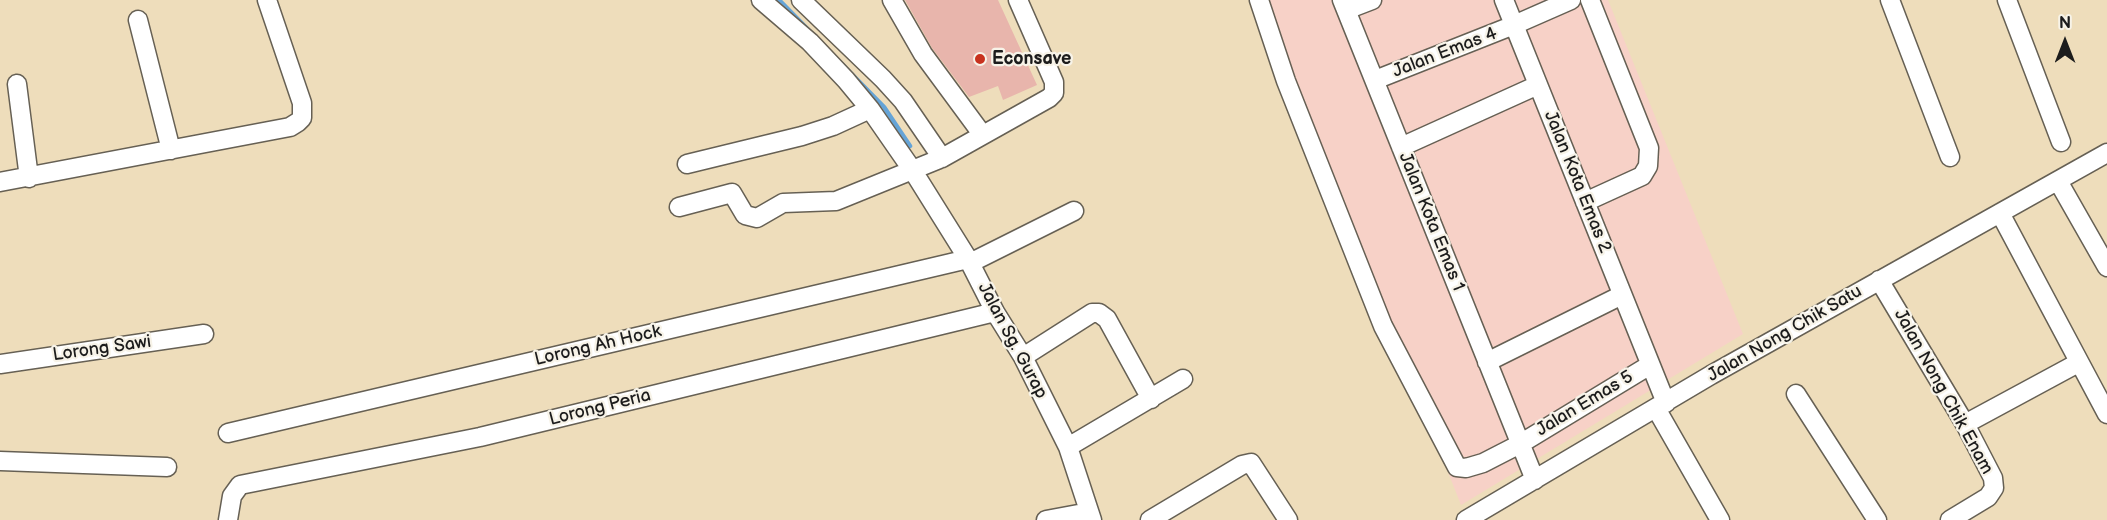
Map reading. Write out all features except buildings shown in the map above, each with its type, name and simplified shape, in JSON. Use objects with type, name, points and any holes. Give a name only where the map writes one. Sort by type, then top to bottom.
[{"type":"street","points":[[0,182],[290,127],[302,118],[302,104],[267,0]]},
{"type":"street","name":"Jalan Sg. Gurap","points":[[761,0],[810,42],[870,109],[912,171],[969,261],[995,312],[1023,357],[1068,447],[1090,516]]},
{"type":"street","points":[[801,0],[884,78],[903,101],[942,158]]},
{"type":"street","points":[[892,0],[923,54],[981,134]]},
{"type":"street","points":[[679,207],[732,193],[745,215],[757,218],[783,203],[836,201],[942,158],[1054,93],[1053,78],[1018,0]]},
{"type":"street","name":"Jalan Emas 5","points":[[1259,0],[1286,81],[1383,326],[1457,467],[1466,468],[1520,444],[1650,364]]},
{"type":"street","points":[[1344,5],[1372,0]]},
{"type":"street","name":"Jalan Kota Emas 2","points":[[1504,0],[1650,364],[1661,406],[1714,518]]},
{"type":"street","name":"Jalan Emas 4","points":[[1375,80],[1571,0]]},
{"type":"street","points":[[1585,202],[1642,176],[1648,166],[1649,148],[1590,0]]},
{"type":"street","points":[[1890,0],[1950,157]]},
{"type":"street","points":[[2007,0],[2061,142]]},
{"type":"street","name":"Jalan Kota Emas 1","points":[[1344,5],[1534,480]]},
{"type":"street","points":[[138,20],[171,150]]},
{"type":"street","points":[[17,84],[29,178]]},
{"type":"street","points":[[1401,147],[1538,85]]},
{"type":"street","points":[[687,164],[802,136],[833,126],[870,109]]},
{"type":"street","name":"Jalan Nong Chik Satu","points":[[1466,520],[1879,280],[2107,153]]},
{"type":"street","points":[[2058,181],[2107,267]]},
{"type":"street","name":"Lorong Ah Hock","points":[[228,433],[969,261],[1074,210]]},
{"type":"street","points":[[2000,213],[2107,414]]},
{"type":"street","name":"Jalan Nong Chik Enam","points":[[1879,280],[1965,424],[1993,478],[1994,488],[1988,498],[1950,520]]},
{"type":"street","points":[[1487,362],[1622,295]]},
{"type":"street","name":"Lorong Peria","points":[[228,520],[232,496],[240,485],[480,437],[995,312]]},
{"type":"street","points":[[1023,357],[1092,313],[1099,313],[1107,320],[1151,399]]},
{"type":"street","name":"Lorong Sawi","points":[[0,364],[204,334]]},
{"type":"street","points":[[1965,424],[2078,363]]},
{"type":"street","points":[[1068,447],[1183,379]]},
{"type":"street","points":[[1796,394],[1877,520]]},
{"type":"street","points":[[0,461],[167,467]]},
{"type":"street","points":[[1150,520],[1242,465],[1254,464],[1288,520]]},
{"type":"street","points":[[1046,520],[1090,516]]},
{"type":"shaded area","points":[[1262,0],[1608,0],[1743,334],[1461,505]]},
{"type":"waterway","points":[[779,0],[884,107],[910,146]]},
{"type":"place","name":"Econsave","points":[[980,59]]}]
